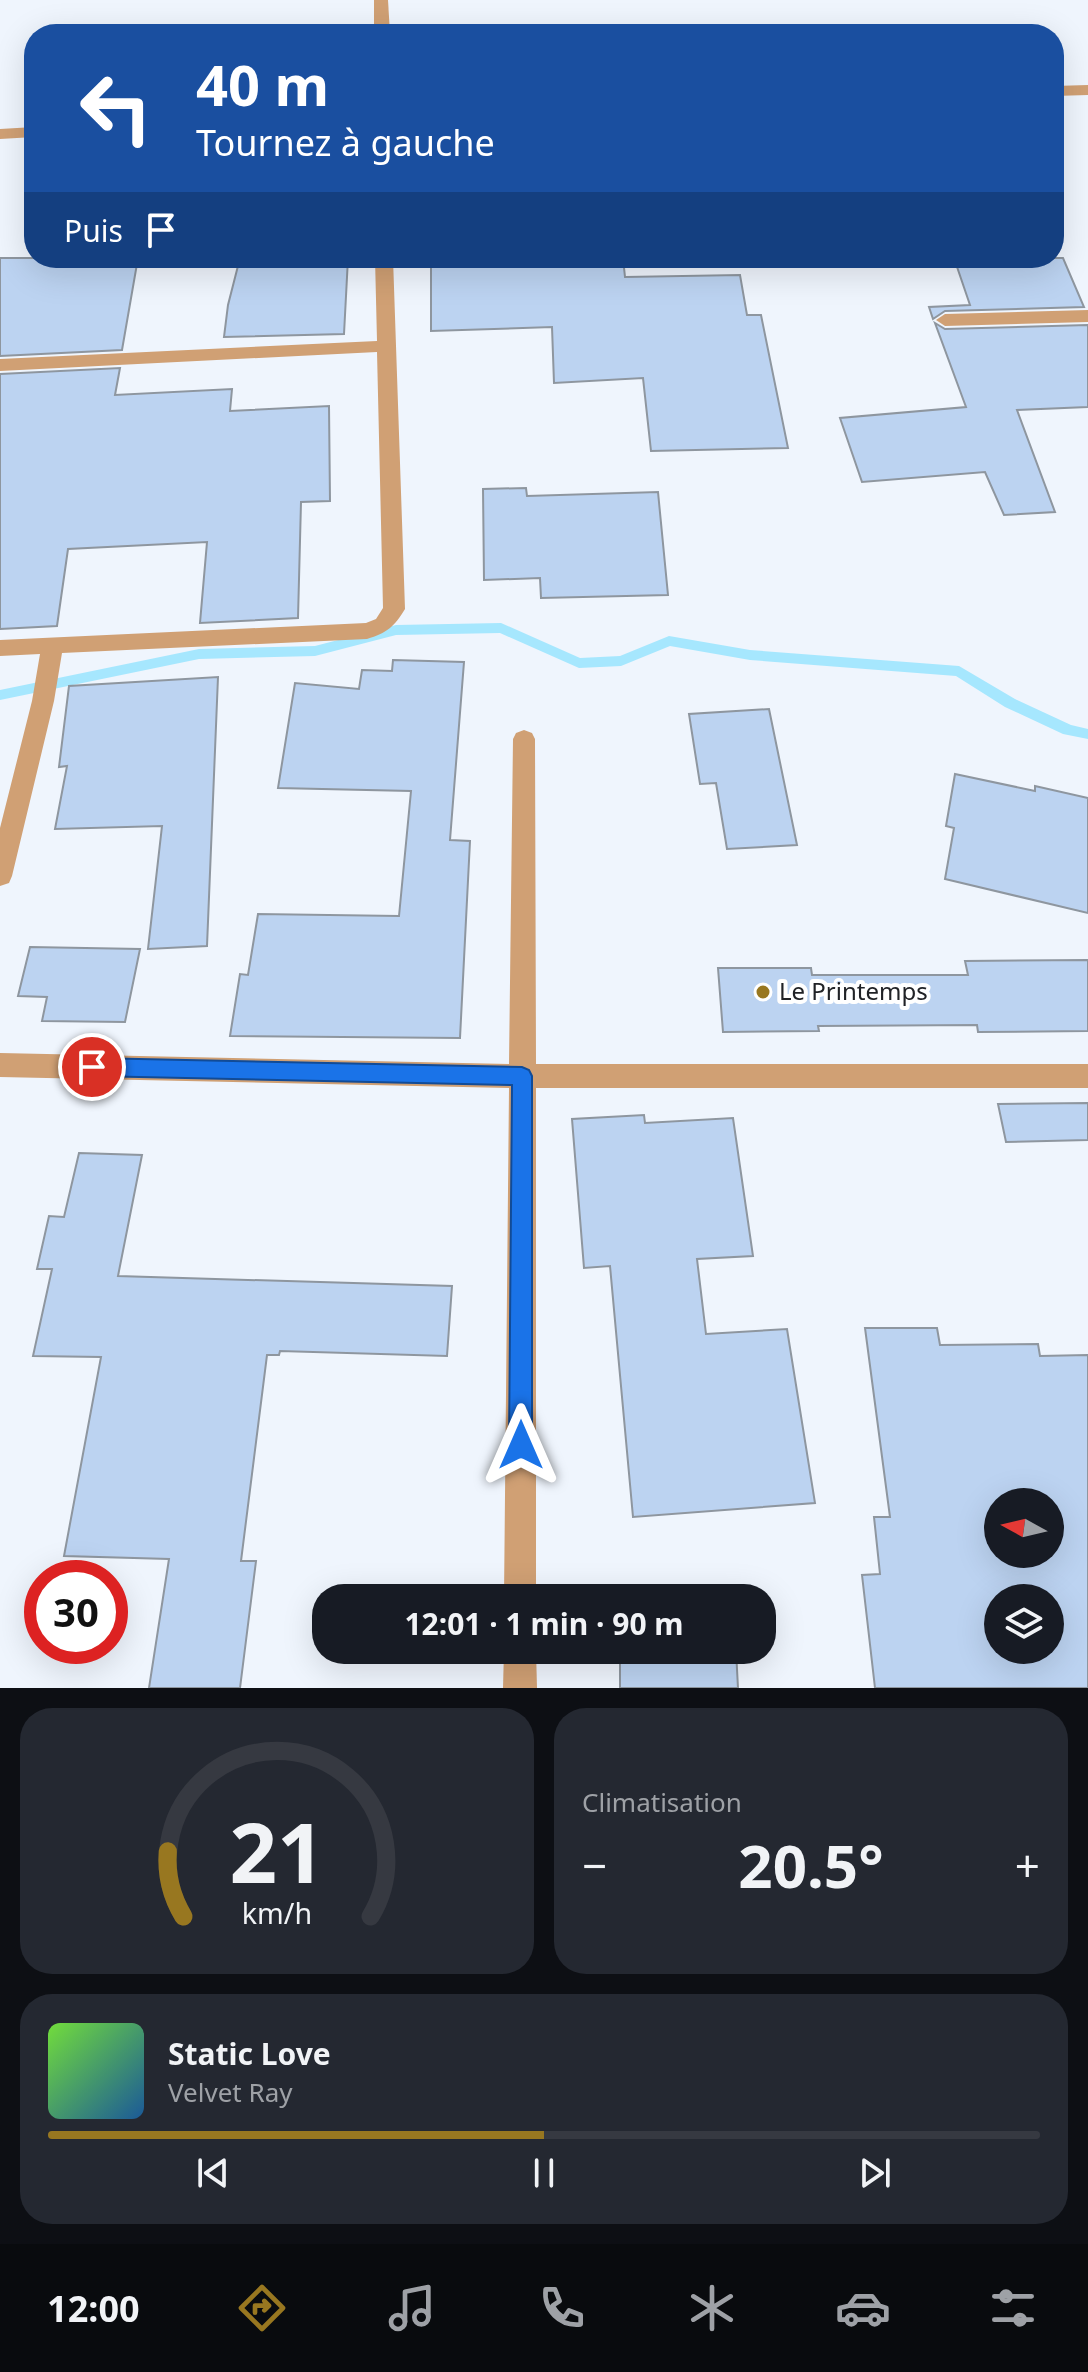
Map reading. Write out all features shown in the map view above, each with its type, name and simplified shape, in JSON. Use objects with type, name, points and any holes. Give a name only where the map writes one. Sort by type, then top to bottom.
[{"type":"street","points":[[381,0],[382,24]]},
{"type":"street","points":[[1064,91],[1088,90]]},
{"type":"street","points":[[0,134],[24,133]]},
{"type":"street","points":[[0,648],[52,653],[367,631],[384,625],[394,609],[384,268]]},
{"type":"street","points":[[945,320],[1088,316]]},
{"type":"street","points":[[0,365],[385,346]]},
{"type":"street","points":[[0,876],[52,653]]},
{"type":"street","points":[[520,1584],[524,739]]},
{"type":"street","points":[[0,1065],[522,1076],[1088,1076]]},
{"type":"street","points":[[520,1664],[520,1688]]},
{"type":"building","points":[[0,258],[24,258],[24,268],[136,268],[122,350],[0,356]]},
{"type":"building","points":[[1064,260],[1084,307],[945,311],[933,319],[929,307],[970,305],[957,268],[1064,268]]},
{"type":"building","points":[[237,268],[347,268],[344,334],[224,337]]},
{"type":"building","points":[[431,268],[624,268],[625,277],[740,275],[747,315],[761,315],[788,448],[651,451],[643,378],[554,383],[552,327],[431,331]]},
{"type":"building","points":[[935,323],[945,329],[1088,325],[1088,407],[1017,410],[1055,512],[1004,515],[985,472],[862,482],[840,418],[966,407]]},
{"type":"building","points":[[120,368],[115,395],[232,389],[230,411],[329,406],[330,501],[301,502],[298,618],[200,623],[207,542],[68,549],[57,626],[0,629],[0,374]]},
{"type":"building","points":[[526,488],[527,496],[658,492],[668,595],[541,598],[540,578],[484,580],[483,489]]},
{"type":"building","points":[[393,660],[464,662],[450,840],[470,841],[460,1038],[230,1036],[240,974],[248,975],[258,914],[399,916],[411,791],[278,788],[295,683],[359,689],[362,670],[392,671]]},
{"type":"building","points":[[218,677],[207,946],[148,949],[162,826],[55,829],[67,766],[59,767],[69,686]]},
{"type":"building","points":[[769,709],[797,845],[727,849],[716,783],[700,784],[689,714]]},
{"type":"building","points":[[955,774],[1035,791],[1035,786],[1088,798],[1088,913],[945,879],[954,828],[946,826]]},
{"type":"building","points":[[30,947],[140,949],[125,1022],[42,1021],[47,997],[18,996]]},
{"type":"building","points":[[1088,960],[1088,1031],[978,1032],[977,1025],[818,1026],[819,1031],[723,1032],[718,968],[811,968],[812,975],[968,975],[965,961]]},
{"type":"building","points":[[1088,1103],[1088,1140],[1006,1142],[998,1104]]},
{"type":"building","points":[[644,1115],[645,1123],[733,1118],[753,1256],[697,1259],[706,1334],[787,1329],[815,1503],[633,1517],[610,1266],[584,1268],[572,1119]]},
{"type":"building","points":[[79,1153],[142,1155],[118,1276],[452,1286],[447,1356],[280,1351],[279,1355],[267,1355],[241,1561],[256,1561],[240,1688],[149,1688],[169,1559],[64,1556],[101,1357],[33,1356],[52,1269],[37,1269],[49,1216],[64,1217]]},
{"type":"building","points":[[865,1328],[937,1328],[940,1345],[1038,1344],[1040,1356],[1088,1355],[1088,1688],[875,1688],[862,1575],[880,1574],[874,1517],[890,1517]]},
{"type":"building","points":[[620,1664],[737,1664],[738,1688],[620,1688]]},
{"type":"waterway","points":[[0,695],[199,654],[315,651],[396,630],[501,628],[579,663],[621,661],[669,641],[750,655],[959,671],[1010,703],[1068,730],[1088,734]]},
{"type":"place","name":"Le Printemps","points":[[763,992]]},
{"type":"route","points":[[92,1067],[522,1076],[521,1445]]}]
